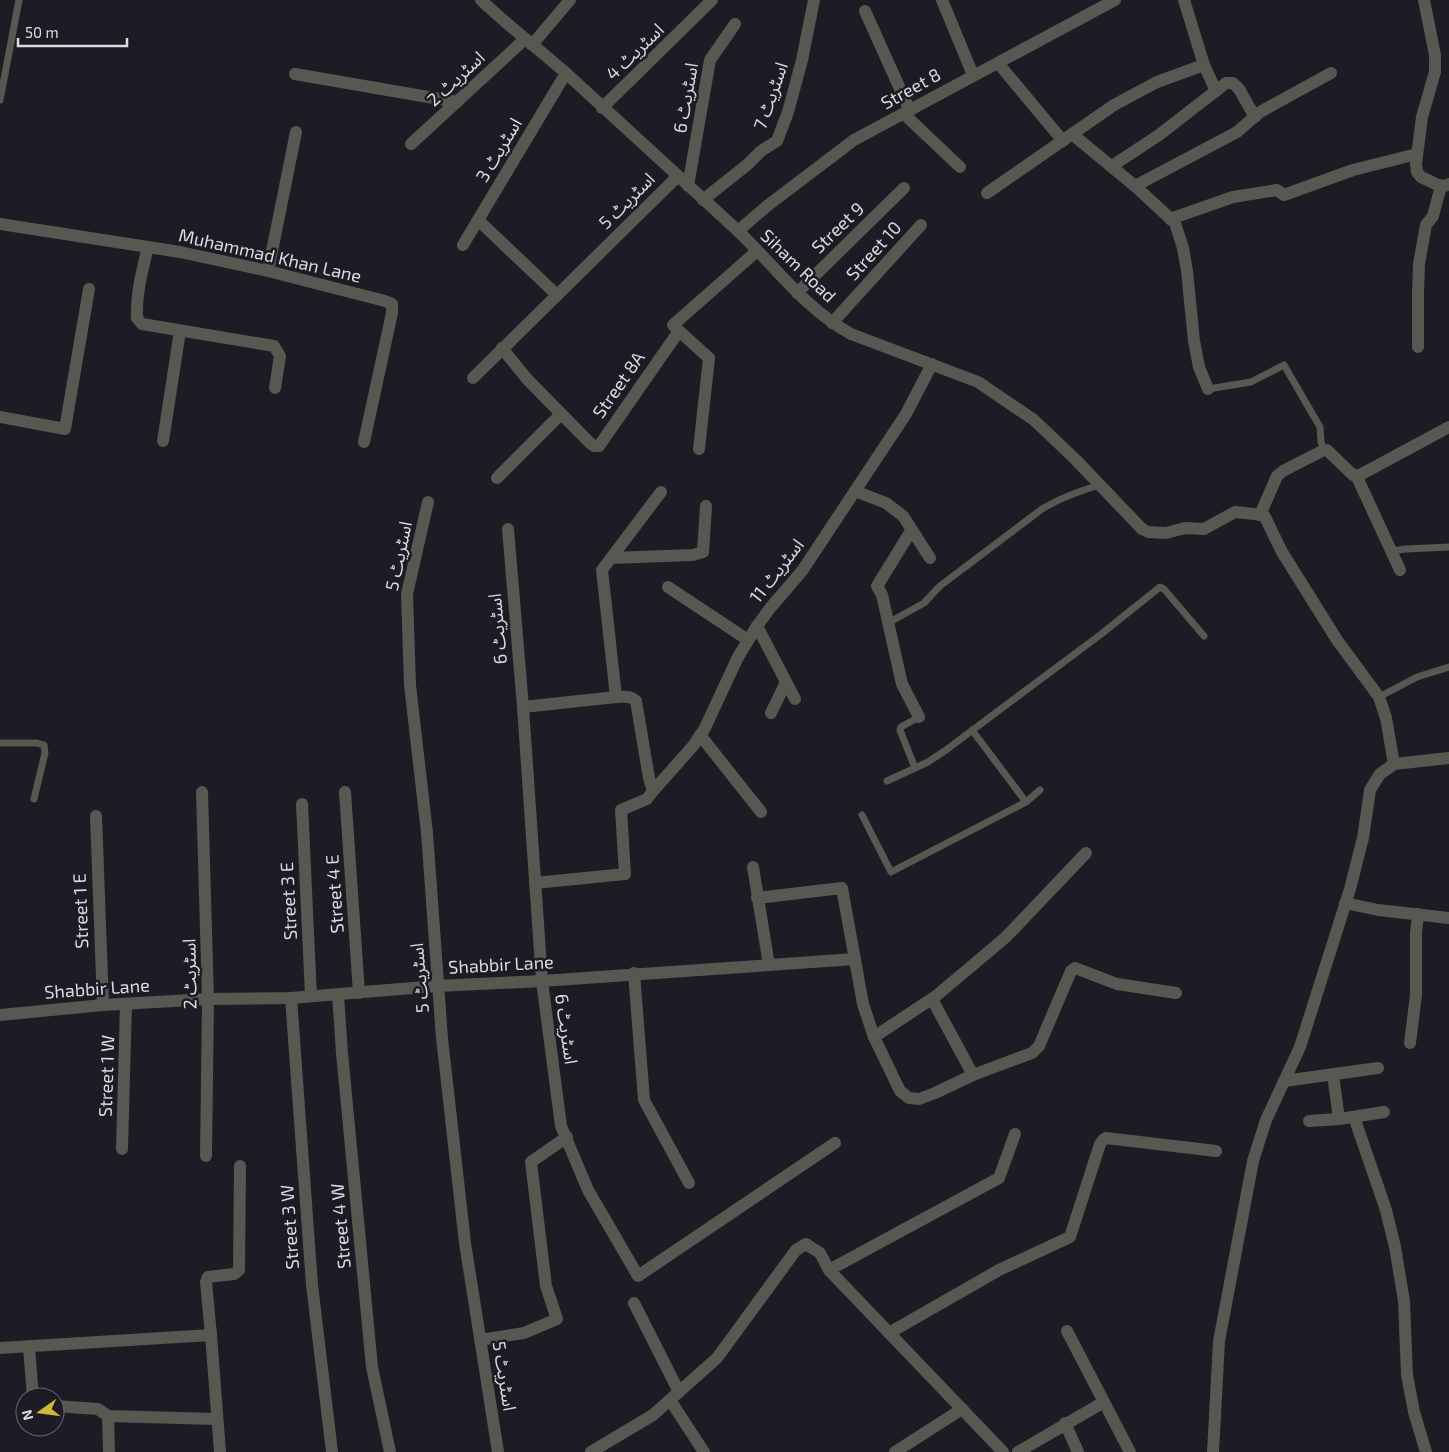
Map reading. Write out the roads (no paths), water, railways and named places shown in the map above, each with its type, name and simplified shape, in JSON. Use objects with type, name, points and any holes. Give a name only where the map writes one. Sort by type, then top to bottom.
[{"type":"street","name":"اسٹریٹ 2","points":[[411,144],[528,42],[570,0]]},
{"type":"street","name":"اسٹریٹ 4","points":[[602,108],[712,0]]},
{"type":"street","name":"اسٹریٹ 7","points":[[703,200],[748,164],[761,151],[777,140],[790,104],[802,60],[814,0]]},
{"type":"street","points":[[942,0],[974,75]]},
{"type":"street","name":"Street 8","points":[[738,232],[767,206],[854,140],[1115,0]]},
{"type":"street","points":[[1184,0],[1204,65],[1216,90]]},
{"type":"street","points":[[1418,347],[1419,264],[1426,225],[1433,216],[1445,185],[1420,177],[1417,172],[1417,154],[1422,117],[1435,72],[1435,56],[1424,0]]},
{"type":"street","name":"Siham Road","points":[[485,1],[678,176],[738,232],[797,293],[832,323],[852,334],[978,382],[1034,420],[1148,532],[1166,532],[1185,528],[1204,529],[1235,512],[1260,515]]},
{"type":"street","points":[[865,11],[907,113],[960,167]]},
{"type":"street","name":"اسٹریٹ 6","points":[[688,186],[710,60],[735,24]]},
{"type":"street","points":[[998,63],[1067,138],[1112,166],[1175,223],[1187,271],[1194,341],[1199,366],[1208,389]]},
{"type":"street","points":[[987,193],[1132,94],[1157,82],[1204,65]]},
{"type":"street","name":"اسٹریٹ 3","points":[[463,245],[566,73]]},
{"type":"street","points":[[1135,186],[1237,132],[1260,112],[1331,73]]},
{"type":"street","points":[[295,74],[457,102]]},
{"type":"street","points":[[1112,166],[1159,135],[1226,83],[1233,83],[1239,89],[1255,118]]},
{"type":"street","points":[[268,272],[296,132]]},
{"type":"street","points":[[1170,219],[1232,197],[1277,190],[1284,195],[1353,170],[1417,154]]},
{"type":"street","name":"اسٹریٹ 5","points":[[472,378],[678,176]]},
{"type":"street","name":"Street 9","points":[[797,293],[904,188]]},
{"type":"street","points":[[478,220],[557,295]]},
{"type":"street","name":"Muhammad Khan Lane","points":[[0,224],[180,252],[268,272],[392,304],[392,313],[364,442]]},
{"type":"street","name":"Street 10","points":[[832,323],[921,225]]},
{"type":"street","points":[[148,247],[136,304],[137,318],[142,324],[274,346],[280,356],[275,388]]},
{"type":"street","name":"Street 8A","points":[[502,348],[526,379],[590,443],[594,446],[599,446],[679,332],[673,325],[757,251]]},
{"type":"street","points":[[0,417],[65,429],[89,289]]},
{"type":"street","points":[[163,441],[180,331]]},
{"type":"street","points":[[679,332],[709,358],[699,448]]},
{"type":"street","name":"اسٹریٹ 11","points":[[535,884],[625,874],[621,810],[647,799],[651,788],[693,746],[748,640],[771,607],[802,571],[856,490],[906,414],[932,364]]},
{"type":"street","points":[[497,478],[561,414]]},
{"type":"street","points":[[1394,764],[1386,718],[1379,697],[1337,640],[1282,552],[1264,515],[1260,515],[1277,476],[1324,450],[1327,450],[1352,475],[1358,476],[1449,427]]},
{"type":"street","points":[[1356,475],[1400,570]]},
{"type":"street","points":[[856,490],[886,503],[903,516],[930,558]]},
{"type":"street","points":[[616,697],[602,570],[661,492]]},
{"type":"street","name":"اسٹریٹ 5","points":[[428,502],[407,594],[410,685],[427,833],[437,986],[465,1243],[498,1452]]},
{"type":"street","points":[[611,558],[693,556],[703,552],[706,506]]},
{"type":"street","name":"اسٹریٹ 6","points":[[508,529],[523,707],[542,981],[561,1126],[588,1190],[638,1276],[835,1144]]},
{"type":"street","points":[[911,531],[877,586],[882,595],[902,684],[919,717]]},
{"type":"street","points":[[668,587],[748,640]]},
{"type":"street","points":[[757,626],[795,699]]},
{"type":"street","points":[[771,713],[786,682]]},
{"type":"street","points":[[523,707],[629,696],[636,701],[651,788]]},
{"type":"street","points":[[700,735],[761,812]]},
{"type":"street","points":[[1213,1452],[1219,1341],[1253,1161],[1266,1120],[1300,1047],[1345,903],[1363,838],[1370,790],[1380,774],[1394,764],[1449,758]]},
{"type":"street","name":"اسٹریٹ 2","points":[[202,792],[208,999],[206,1156]]},
{"type":"street","name":"Street 4 E","points":[[345,792],[359,993]]},
{"type":"street","name":"Street 3 E","points":[[302,804],[311,996]]},
{"type":"street","name":"Street 1 E","points":[[96,816],[103,1005]]},
{"type":"street","points":[[874,1037],[932,999],[1006,937],[1086,853]]},
{"type":"street","points":[[753,867],[769,965]]},
{"type":"street","points":[[758,898],[842,888],[863,1004],[874,1037],[900,1091],[909,1098],[919,1099],[1032,1052],[1039,1046],[1071,971],[1075,968],[1117,984],[1176,993]]},
{"type":"street","points":[[1345,903],[1378,910],[1449,918]]},
{"type":"street","points":[[1410,1042],[1416,995],[1416,933],[1418,914]]},
{"type":"street","name":"Shabbir Lane","points":[[0,1015],[103,1005],[208,999],[291,998],[437,986],[542,981],[855,960]]},
{"type":"street","points":[[634,974],[644,1100],[688,1183]]},
{"type":"street","name":"Street 4 W","points":[[338,994],[342,1063],[372,1367],[390,1452]]},
{"type":"street","name":"Street 3 W","points":[[291,998],[312,1285],[332,1452]]},
{"type":"street","points":[[932,999],[973,1075]]},
{"type":"street","name":"Street 1 W","points":[[122,1148],[126,1004]]},
{"type":"street","points":[[1284,1081],[1378,1068]]},
{"type":"street","points":[[1333,1075],[1339,1119]]},
{"type":"street","points":[[1309,1121],[1339,1119],[1384,1112]]},
{"type":"street","points":[[1354,1117],[1386,1210],[1396,1247],[1404,1302],[1407,1375],[1414,1412],[1426,1452]]},
{"type":"street","points":[[829,1270],[999,1178],[1014,1134]]},
{"type":"street","points":[[480,1340],[524,1333],[557,1319],[546,1286],[531,1162],[567,1137]]},
{"type":"street","points":[[889,1333],[999,1270],[1070,1237],[1100,1144],[1106,1138],[1216,1151]]},
{"type":"street","points":[[220,1452],[206,1282],[208,1277],[234,1274],[239,1270],[240,1166]]},
{"type":"street","points":[[591,1452],[653,1415],[717,1358],[796,1250],[806,1244],[820,1253],[829,1270],[1003,1452]]},
{"type":"street","points":[[634,1303],[674,1396],[704,1452]]},
{"type":"street","points":[[1067,1331],[1130,1452]]},
{"type":"street","points":[[0,1348],[211,1335]]},
{"type":"street","points":[[29,1347],[32,1387]]},
{"type":"street","points":[[1018,1452],[1104,1402]]},
{"type":"street","points":[[65,1407],[98,1409],[108,1416],[216,1420]]},
{"type":"street","points":[[894,1452],[962,1409]]},
{"type":"street","points":[[108,1416],[109,1452]]},
{"type":"street","points":[[1065,1423],[1078,1452]]},
{"type":"lane","points":[[0,100],[19,0]]},
{"type":"lane","points":[[1208,389],[1251,382],[1284,365],[1320,427],[1321,442],[1324,450]]},
{"type":"lane","points":[[888,623],[924,602],[940,586],[1042,510],[1079,491],[1100,485]]},
{"type":"lane","points":[[1391,551],[1449,547]]},
{"type":"lane","points":[[887,781],[915,768],[946,750],[1100,635],[1160,587],[1164,589],[1204,636]]},
{"type":"lane","points":[[1379,697],[1417,677],[1449,667]]},
{"type":"lane","points":[[915,768],[900,730],[901,727],[919,717]]},
{"type":"lane","points":[[972,730],[1026,802]]},
{"type":"lane","points":[[0,743],[37,743],[44,745],[45,753],[34,799]]},
{"type":"lane","points":[[862,815],[891,872],[1026,802],[1040,790]]}]
